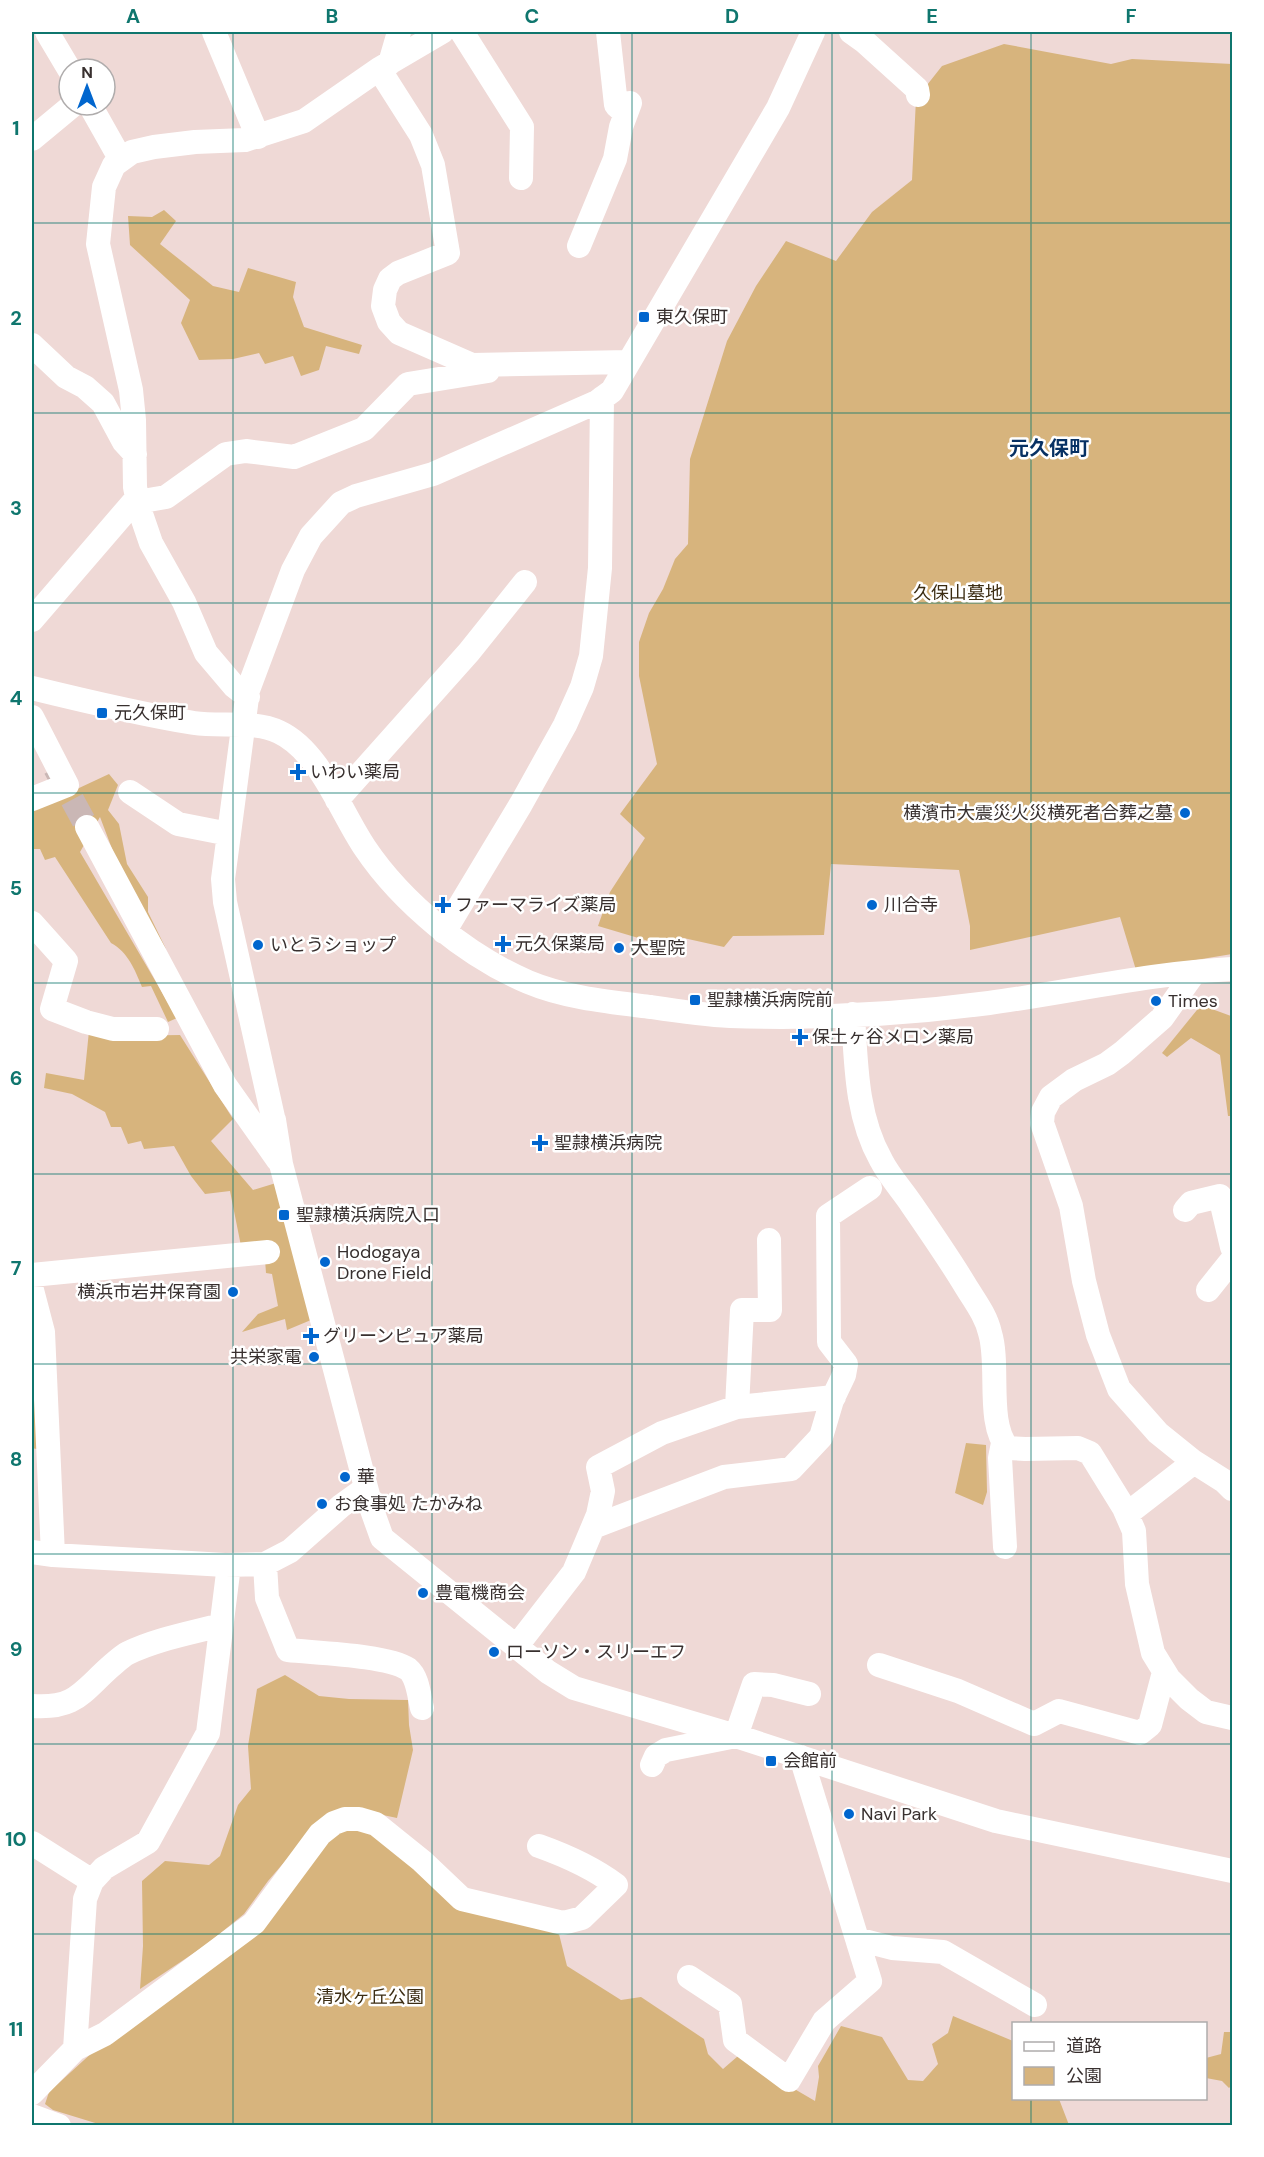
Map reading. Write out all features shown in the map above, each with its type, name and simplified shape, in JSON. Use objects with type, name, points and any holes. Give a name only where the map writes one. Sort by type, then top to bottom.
[{"type":"street","points":[[32,36],[38,32]]},
{"type":"street","points":[[47,32],[62,57]]},
{"type":"street","points":[[214,32],[258,136]]},
{"type":"street","points":[[399,32],[385,66],[421,135],[433,165],[448,253],[398,273],[390,279],[385,290],[383,306],[389,322],[399,333],[472,364],[630,362]]},
{"type":"street","points":[[248,697],[234,686],[206,653],[184,602],[152,543],[137,500],[131,390],[98,244],[104,187],[114,165],[132,153],[154,147],[195,142],[245,140],[304,121],[385,66],[442,32]]},
{"type":"street","points":[[462,32],[522,127],[521,178]]},
{"type":"street","points":[[579,246],[615,159],[621,127],[628,109],[616,105],[608,32]]},
{"type":"street","points":[[813,32],[779,106],[612,392],[555,421],[433,474],[356,496],[341,503],[310,536],[293,570],[272,622],[248,697],[223,879],[225,902],[275,1123],[281,1164],[366,1488],[382,1538],[548,1672],[574,1688],[736,1736],[996,1821],[1233,1871]]},
{"type":"street","points":[[851,32],[908,81],[918,94]]},
{"type":"street","points":[[32,139],[59,117]]},
{"type":"street","points":[[97,117],[122,160]]},
{"type":"street","points":[[33,348],[66,377],[85,387],[103,403],[124,442],[135,454]]},
{"type":"street","points":[[32,620],[137,500],[166,497],[226,454],[246,452],[294,457],[364,429],[408,384],[478,374],[503,364]]},
{"type":"street","points":[[444,932],[521,804],[565,725],[585,677],[591,656],[600,568],[602,398]]},
{"type":"street","points":[[337,801],[469,652],[525,582]]},
{"type":"street","points":[[32,688],[105,706],[195,723],[256,726],[279,732],[308,755],[377,866],[416,908],[444,932],[492,963],[529,982],[592,999],[728,1016],[853,1014],[955,1008],[1126,981],[1233,969]]},
{"type":"street","points":[[32,717],[67,784],[32,800]]},
{"type":"street","points":[[130,792],[178,824],[229,834]]},
{"type":"street","points":[[87,827],[188,1026],[225,1085],[281,1164]]},
{"type":"street","points":[[32,923],[66,961],[52,1009],[113,1029],[157,1029]]},
{"type":"street","points":[[1194,973],[1162,1018],[1122,1053],[1107,1064],[1074,1080],[1051,1097],[1043,1112],[1042,1124],[1071,1206],[1084,1281],[1098,1335],[1119,1389],[1158,1433],[1233,1489]]},
{"type":"street","points":[[853,1014],[857,1070],[865,1124],[881,1162],[941,1246],[980,1309],[990,1332],[994,1354],[997,1424],[1000,1439],[1008,1448],[1078,1448],[1090,1453],[1127,1514],[1134,1531],[1137,1584],[1153,1653],[1164,1672],[1189,1699],[1206,1712],[1233,1718]]},
{"type":"street","points":[[593,1527],[724,1477],[791,1469],[821,1437],[846,1364],[829,1342],[828,1216],[870,1188]]},
{"type":"street","points":[[1185,1210],[1191,1203],[1220,1196],[1233,1247]]},
{"type":"street","points":[[737,1407],[742,1310],[770,1310],[769,1240]]},
{"type":"street","points":[[32,1275],[268,1251]]},
{"type":"street","points":[[1208,1290],[1233,1260]]},
{"type":"street","points":[[32,1290],[37,1333],[42,1553],[229,1565],[265,1564],[290,1551],[341,1506],[366,1488]]},
{"type":"street","points":[[516,1647],[574,1572],[598,1515],[603,1491],[598,1467],[662,1433],[737,1407],[834,1397]]},
{"type":"street","points":[[1003,1443],[1000,1458],[1005,1547]]},
{"type":"street","points":[[1127,1514],[1194,1462]]},
{"type":"street","points":[[265,1564],[267,1598],[288,1650],[390,1662],[408,1670],[416,1680],[422,1708]]},
{"type":"street","points":[[75,2049],[85,1899],[92,1881],[104,1868],[148,1842],[208,1733],[229,1565]]},
{"type":"street","points":[[32,1706],[46,1707],[79,1698],[125,1655],[141,1647],[221,1625]]},
{"type":"street","points":[[879,1665],[958,1691],[1034,1724],[1059,1711],[1140,1733],[1150,1725],[1164,1672]]},
{"type":"street","points":[[736,1736],[754,1684],[773,1685],[809,1694]]},
{"type":"street","points":[[652,1765],[656,1756],[666,1750],[736,1736]]},
{"type":"street","points":[[688,1977],[730,2004],[735,2040],[789,2080],[824,2021],[870,1981],[801,1757]]},
{"type":"street","points":[[32,2093],[75,2049],[105,2034],[254,1923],[320,1834],[334,1823],[345,1819],[359,1819],[376,1824],[422,1861],[462,1899],[563,1923],[582,1918],[616,1885],[598,1872],[543,1842]]},
{"type":"street","points":[[32,1843],[92,1881]]},
{"type":"street","points":[[857,1939],[892,1948],[943,1952],[1035,2004]]},
{"type":"street","points":[[32,2116],[59,2126]]},
{"type":"green space","name":"久保山墓地","points":[[1004,44],[1111,64],[1132,59],[1232,64],[1232,954],[1136,970],[1120,917],[970,950],[970,926],[959,870],[831,864],[824,935],[733,936],[724,947],[679,937],[672,948],[598,926],[610,892],[645,838],[620,814],[657,764],[639,676],[639,642],[649,613],[663,589],[675,559],[688,544],[690,459],[727,341],[756,286],[786,241],[836,261],[872,212],[912,180],[916,99],[942,66]]},
{"type":"green space","points":[[164,210],[176,221],[160,244],[213,286],[239,292],[248,268],[296,282],[293,297],[304,327],[362,345],[359,354],[326,346],[319,370],[301,376],[293,356],[265,364],[259,353],[233,359],[199,360],[181,323],[190,300],[130,245],[128,216],[152,217]]},
{"type":"green space","points":[[109,774],[118,785],[108,810],[119,824],[127,864],[148,897],[148,912],[166,949],[128,891],[100,817],[80,852],[177,1018],[168,1022],[151,986],[142,987],[130,962],[122,951],[111,943],[55,857],[45,860],[40,849],[32,849],[32,810]]},
{"type":"green space","points":[[1201,1005],[1231,1016],[1232,1012],[1232,1116],[1228,1116],[1220,1055],[1191,1038],[1167,1057],[1162,1053]]},
{"type":"green space","points":[[89,1031],[116,1036],[180,1035],[233,1119],[211,1141],[253,1190],[276,1183],[311,1320],[287,1330],[285,1319],[242,1332],[258,1314],[278,1306],[272,1274],[266,1273],[264,1246],[241,1246],[230,1191],[205,1194],[191,1176],[174,1146],[144,1149],[141,1141],[128,1144],[121,1127],[111,1127],[105,1112],[72,1094],[44,1088],[46,1073],[84,1080]]},
{"type":"green space","points":[[32,1345],[36,1345],[41,1450],[32,1448]]},
{"type":"green space","points":[[966,1443],[986,1445],[987,1492],[983,1505],[955,1493]]},
{"type":"green space","points":[[285,1675],[319,1696],[408,1700],[413,1750],[397,1818],[345,1807],[319,1822],[268,1881],[244,1914],[206,1945],[140,1989],[143,1946],[142,1881],[165,1861],[209,1865],[220,1856],[238,1805],[251,1789],[248,1746],[257,1689]]},
{"type":"green space","name":"清水ヶ丘公園","points":[[367,1829],[459,1903],[558,1930],[567,1966],[621,2000],[641,1997],[704,2039],[708,2054],[723,2069],[738,2056],[815,2101],[819,2077],[818,2066],[841,2026],[882,2037],[908,2080],[923,2081],[938,2064],[932,2044],[948,2033],[953,2016],[1012,2041],[1012,2100],[1059,2100],[1069,2125],[105,2126],[53,2110],[45,2104],[49,2092],[95,2050],[264,1924],[338,1830]]},
{"type":"green space","points":[[1224,2032],[1232,2032],[1232,2085],[1229,2088],[1222,2081],[1207,2078],[1207,2058],[1221,2054]]},
{"type":"tunnel","points":[[55,768],[87,827]]},
{"type":"place","name":"東久保町","points":[[644,317]]},
{"type":"place","name":"元久保町","points":[[102,713]]},
{"type":"place","name":"いわい薬局","points":[[298,772]]},
{"type":"place","name":"横濱市大震災火災横死者合葬之墓","points":[[1185,813]]},
{"type":"place","name":"ファーマライズ薬局","points":[[443,905]]},
{"type":"place","name":"川合寺","points":[[872,905]]},
{"type":"place","name":"元久保薬局","points":[[503,944]]},
{"type":"place","name":"いとうショップ","points":[[258,945]]},
{"type":"place","name":"大聖院","points":[[619,948]]},
{"type":"place","name":"聖隷横浜病院前","points":[[695,1000]]},
{"type":"place","name":"Times","points":[[1156,1001]]},
{"type":"place","name":"保土ヶ谷メロン薬局","points":[[800,1037]]},
{"type":"place","name":"聖隷横浜病院","points":[[540,1143]]},
{"type":"place","name":"聖隷横浜病院入口","points":[[284,1215]]},
{"type":"place","name":"Hodogaya Drone Field","points":[[325,1262]]},
{"type":"place","name":"横浜市岩井保育園","points":[[233,1292]]},
{"type":"place","name":"グリーンピュア薬局","points":[[311,1336]]},
{"type":"place","name":"共栄家電","points":[[314,1357]]},
{"type":"place","name":"華","points":[[345,1477]]},
{"type":"place","name":"お食事処 たかみね","points":[[322,1504]]},
{"type":"place","name":"豊電機商会","points":[[423,1593]]},
{"type":"place","name":"ローソン・スリーエフ","points":[[494,1652]]},
{"type":"place","name":"会館前","points":[[771,1761]]},
{"type":"place","name":"Navi Park","points":[[849,1814]]},
{"type":"district","name":"元久保町","points":[[1049,448]]}]
